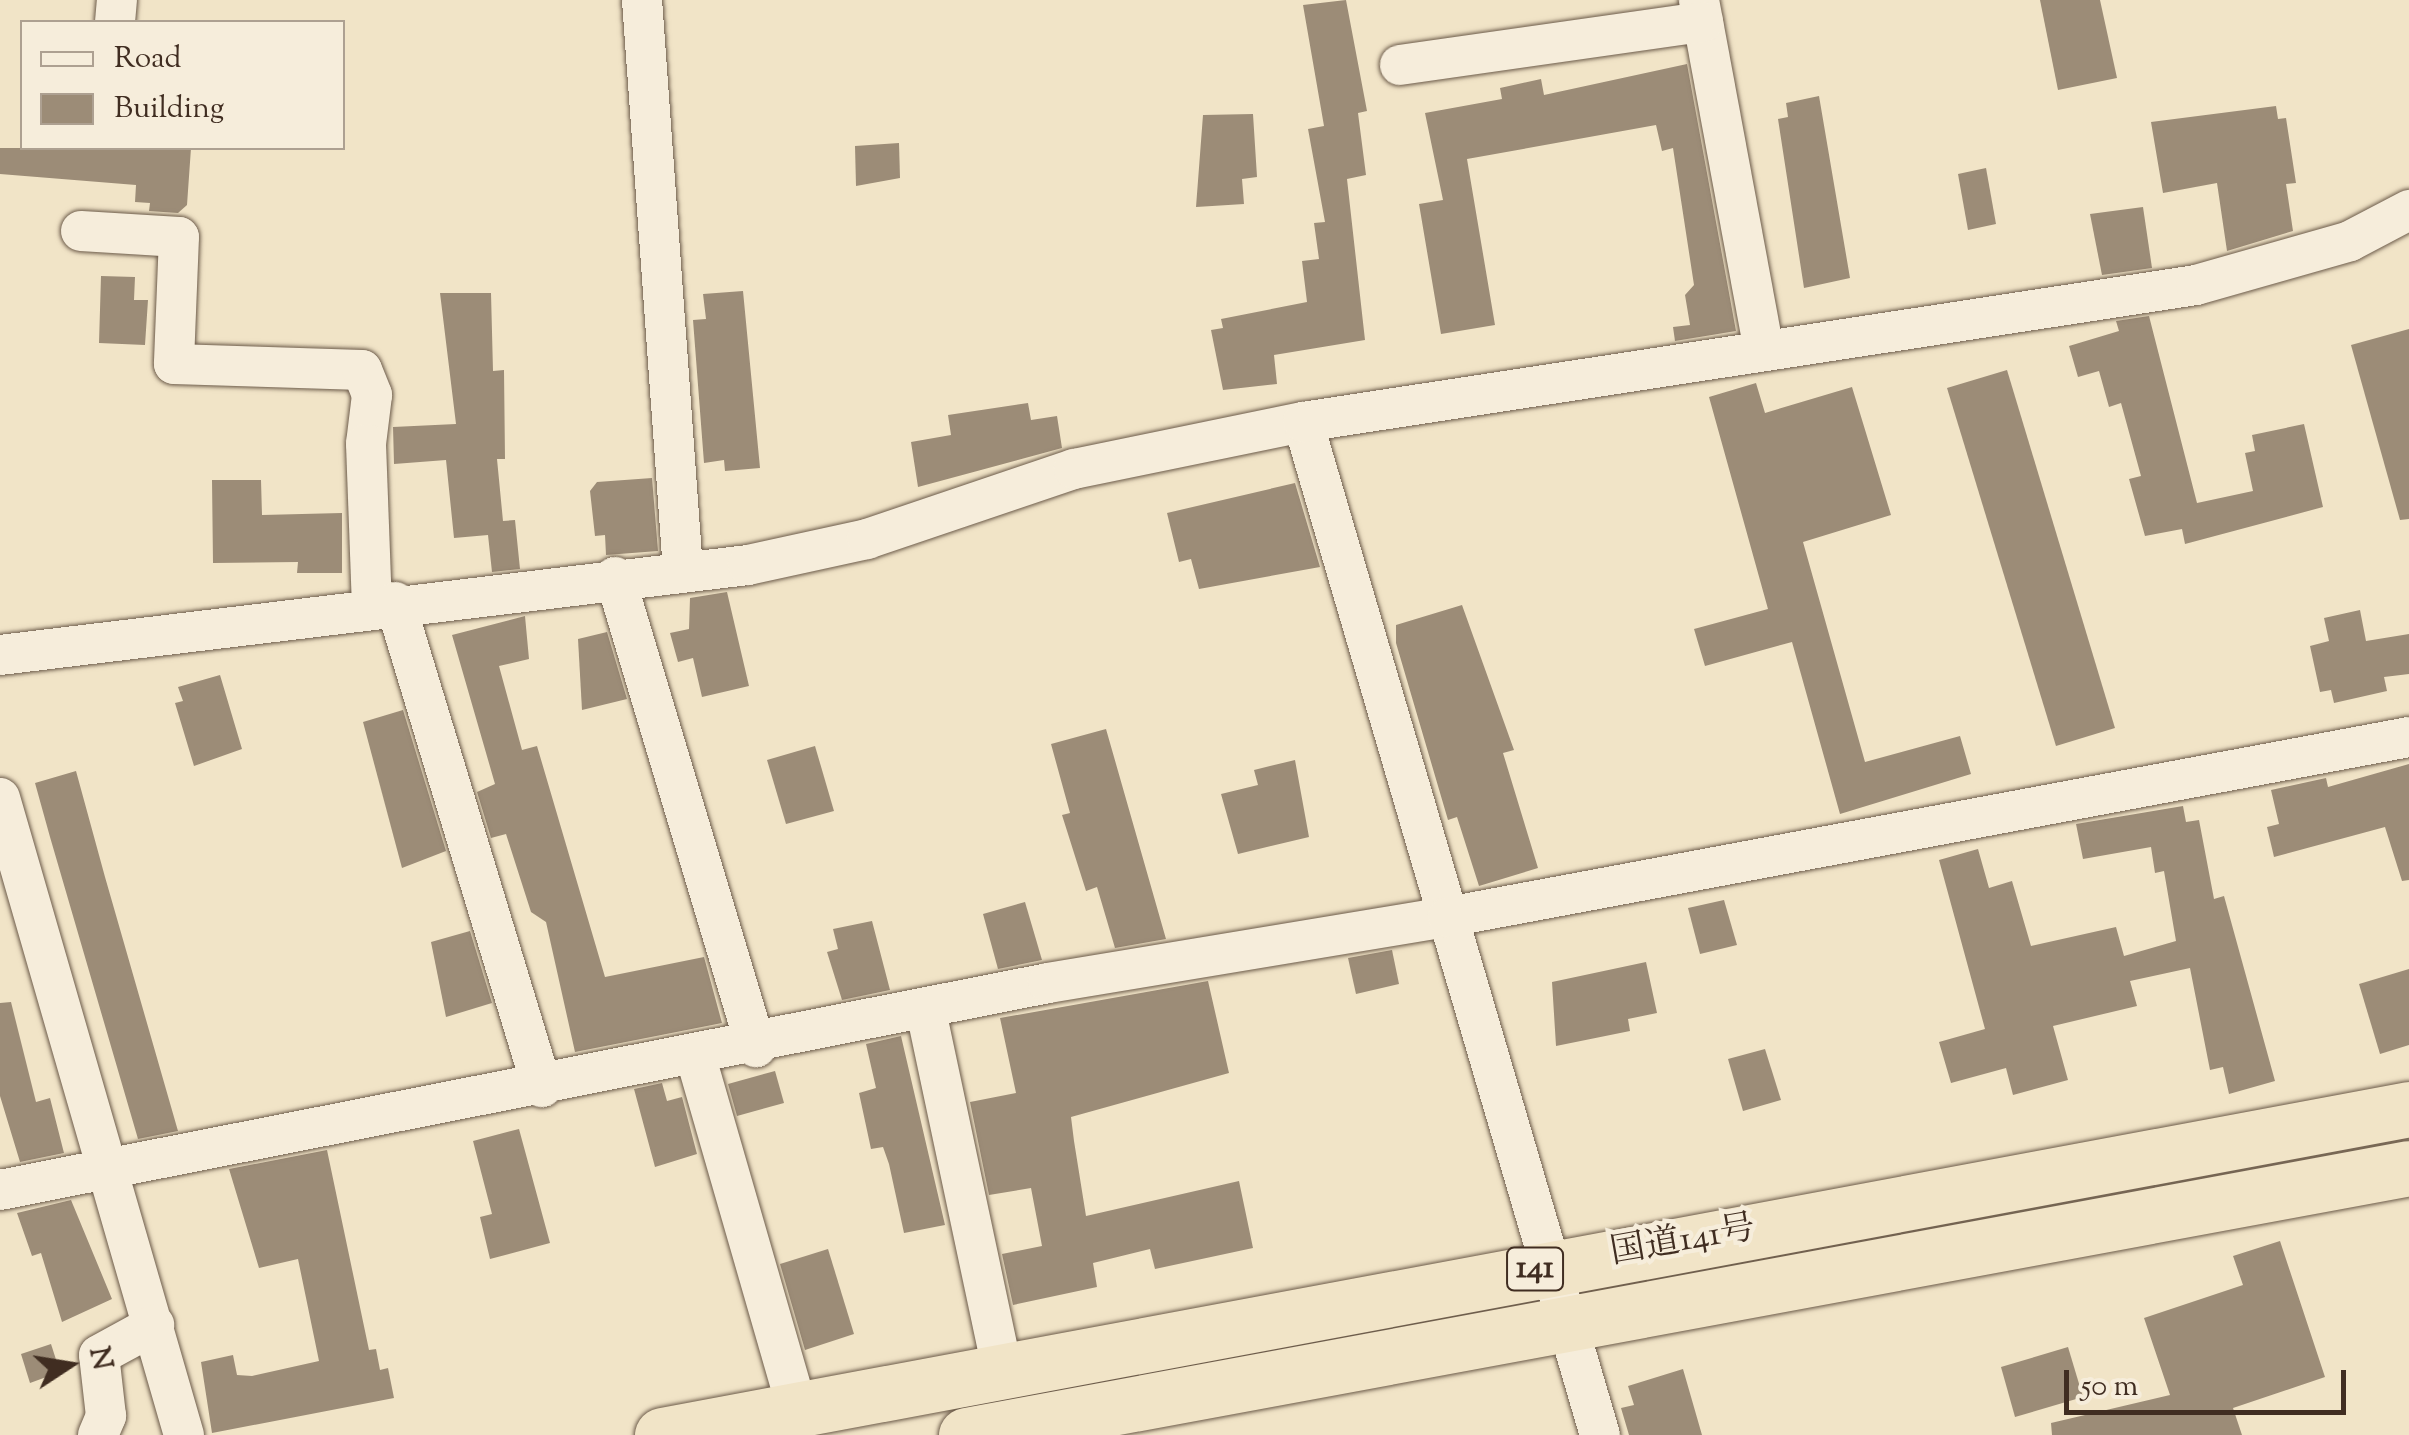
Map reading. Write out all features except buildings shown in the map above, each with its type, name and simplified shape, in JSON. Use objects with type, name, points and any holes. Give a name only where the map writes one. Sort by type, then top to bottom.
[{"type":"highway","name":"国道141号","points":[[662,1435],[1002,1368],[2409,1109]]},
{"type":"highway","name":"国道141号","points":[[966,1435],[2409,1168]]},
{"type":"street","points":[[642,0],[683,572]]},
{"type":"street","points":[[1400,65],[1701,11],[1763,347]]},
{"type":"street","points":[[0,656],[383,604],[683,572],[867,539],[1074,470],[1303,422],[1763,347],[2196,284],[2350,241],[2409,210]]},
{"type":"street","points":[[82,231],[178,238],[174,364],[342,363],[362,370],[372,396],[366,444],[383,604],[542,1087]]},
{"type":"street","points":[[1303,422],[1600,1435]]},
{"type":"street","points":[[616,577],[756,1046]]},
{"type":"street","points":[[0,1190],[696,1058],[1048,983],[1448,917],[2409,736]]},
{"type":"street","points":[[0,798],[184,1435]]},
{"type":"street","points":[[926,1012],[1002,1368]]},
{"type":"street","points":[[696,1058],[797,1409]]},
{"type":"street","points":[[98,1435],[106,1416],[99,1355],[154,1326]]}]
